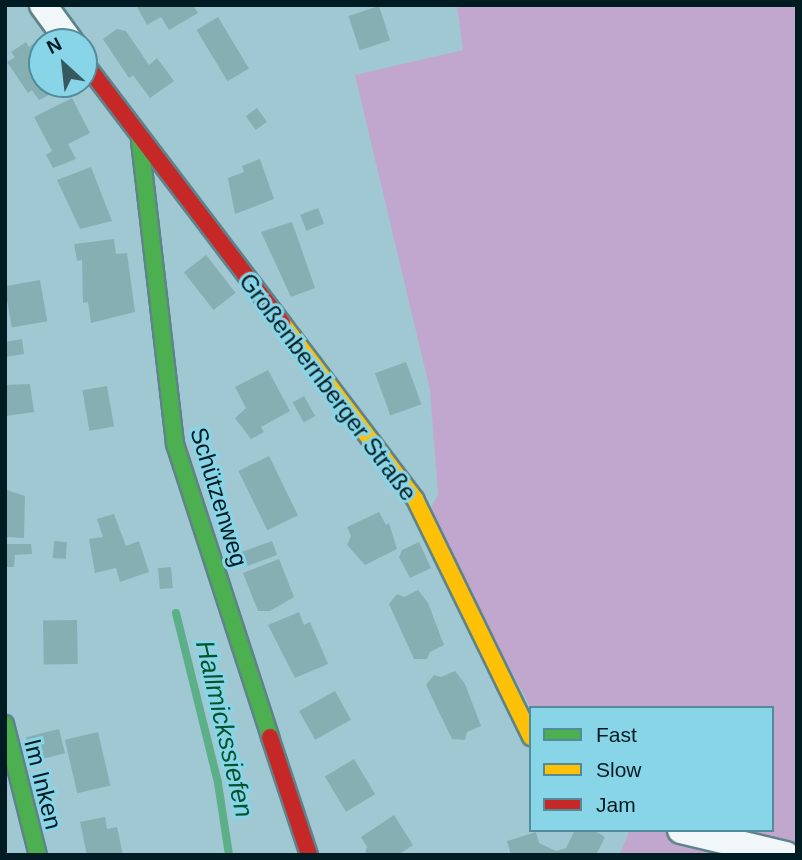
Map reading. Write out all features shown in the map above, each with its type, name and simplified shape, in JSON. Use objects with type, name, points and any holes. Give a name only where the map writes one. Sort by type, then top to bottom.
[{"type":"street","points":[[43,5],[60,28]]},
{"type":"street","name":"Großenbernberger Straße","points":[[98,81],[415,499],[529,733]]},
{"type":"street","name":"Schützenweg","points":[[140,139],[175,444],[309,855]]},
{"type":"street","name":"Im Inken","points":[[5,724],[37,855]]},
{"type":"street","points":[[689,832],[786,855]]},
{"type":"shaded area","points":[[457,5],[797,5],[797,853],[708,832],[774,832],[774,706],[530,706],[427,515],[438,495],[430,390],[355,75],[463,50]]},
{"type":"shaded area","points":[[629,832],[664,832],[762,855],[619,855]]},
{"type":"building","points":[[136,5],[193,5],[198,13],[169,30],[161,17],[147,25]]},
{"type":"building","points":[[379,6],[390,40],[360,50],[349,16]]},
{"type":"building","points":[[218,17],[249,68],[227,81],[197,30]]},
{"type":"building","points":[[117,29],[126,31],[149,65],[157,58],[174,81],[150,98],[133,75],[129,78],[103,39]]},
{"type":"building","points":[[26,42],[28,93],[7,62],[15,57],[11,52]]},
{"type":"building","points":[[72,98],[90,133],[68,144],[76,159],[53,168],[46,155],[52,151],[34,117]]},
{"type":"building","points":[[257,108],[267,122],[256,130],[246,116]]},
{"type":"building","points":[[260,159],[274,199],[235,214],[228,178],[244,172],[242,166]]},
{"type":"building","points":[[91,167],[112,221],[80,229],[57,180]]},
{"type":"building","points":[[318,208],[324,224],[306,231],[300,215]]},
{"type":"building","points":[[292,222],[315,288],[291,297],[261,232]]},
{"type":"building","points":[[114,239],[116,254],[127,253],[135,312],[91,323],[88,302],[83,303],[82,260],[77,261],[74,244]]},
{"type":"building","points":[[206,255],[236,293],[213,310],[184,272]]},
{"type":"building","points":[[40,280],[47,321],[12,328],[5,286]]},
{"type":"building","points":[[22,339],[24,354],[5,357],[5,342]]},
{"type":"building","points":[[406,362],[421,404],[390,416],[375,373]]},
{"type":"building","points":[[268,370],[290,411],[261,427],[264,432],[251,439],[235,418],[246,408],[235,387]]},
{"type":"building","points":[[30,384],[34,412],[6,416],[5,385]]},
{"type":"building","points":[[107,386],[114,426],[89,431],[82,390]]},
{"type":"building","points":[[304,396],[315,416],[304,422],[293,402]]},
{"type":"building","points":[[269,456],[298,515],[267,530],[238,471]]},
{"type":"building","points":[[7,490],[25,496],[24,538],[7,537]]},
{"type":"building","points":[[379,512],[386,525],[389,523],[397,549],[365,565],[347,545],[351,536],[347,527]]},
{"type":"building","points":[[114,514],[126,546],[139,541],[149,572],[120,582],[116,568],[95,573],[89,539],[103,537],[97,519]]},
{"type":"building","points":[[54,541],[67,542],[66,559],[53,558]]},
{"type":"building","points":[[272,541],[277,555],[246,566],[241,552]]},
{"type":"building","points":[[419,542],[431,568],[410,578],[399,557],[402,550]]},
{"type":"building","points":[[5,544],[31,544],[32,554],[15,555],[14,567],[5,567]]},
{"type":"building","points":[[279,559],[294,597],[270,611],[258,611],[243,573]]},
{"type":"building","points":[[171,567],[173,588],[160,589],[158,568]]},
{"type":"building","points":[[418,590],[428,603],[444,645],[430,652],[427,659],[414,659],[389,604],[397,594],[404,597]]},
{"type":"building","points":[[299,612],[304,625],[310,622],[328,664],[295,678],[268,625]]},
{"type":"building","points":[[77,620],[78,664],[44,665],[43,621]]},
{"type":"building","points":[[455,671],[465,684],[481,726],[467,732],[465,740],[452,739],[426,685],[434,675],[441,677]]},
{"type":"building","points":[[335,691],[351,720],[315,740],[299,711]]},
{"type":"building","points":[[59,729],[65,753],[32,761],[26,737]]},
{"type":"building","points":[[98,732],[110,786],[77,793],[65,740]]},
{"type":"building","points":[[354,759],[375,794],[346,812],[325,777]]},
{"type":"building","points":[[394,815],[413,845],[398,855],[365,855],[367,847],[361,837]]},
{"type":"building","points":[[105,817],[107,829],[117,827],[123,855],[87,855],[80,822]]},
{"type":"building","points":[[536,832],[539,843],[556,851],[566,848],[574,832],[596,832],[605,837],[596,855],[511,855],[507,841]]},
{"type":"waterway","name":"Hallmickssiefen","points":[[176,613],[218,783],[229,855]]},
{"type":"traffic: fast","points":[[140,141],[175,444],[270,737]]},
{"type":"traffic: fast","points":[[5,724],[38,855]]},
{"type":"traffic: slow","points":[[282,323],[415,499],[529,733]]},
{"type":"traffic: jam","points":[[98,80],[282,323]]},
{"type":"traffic: jam","points":[[270,737],[309,855]]}]
